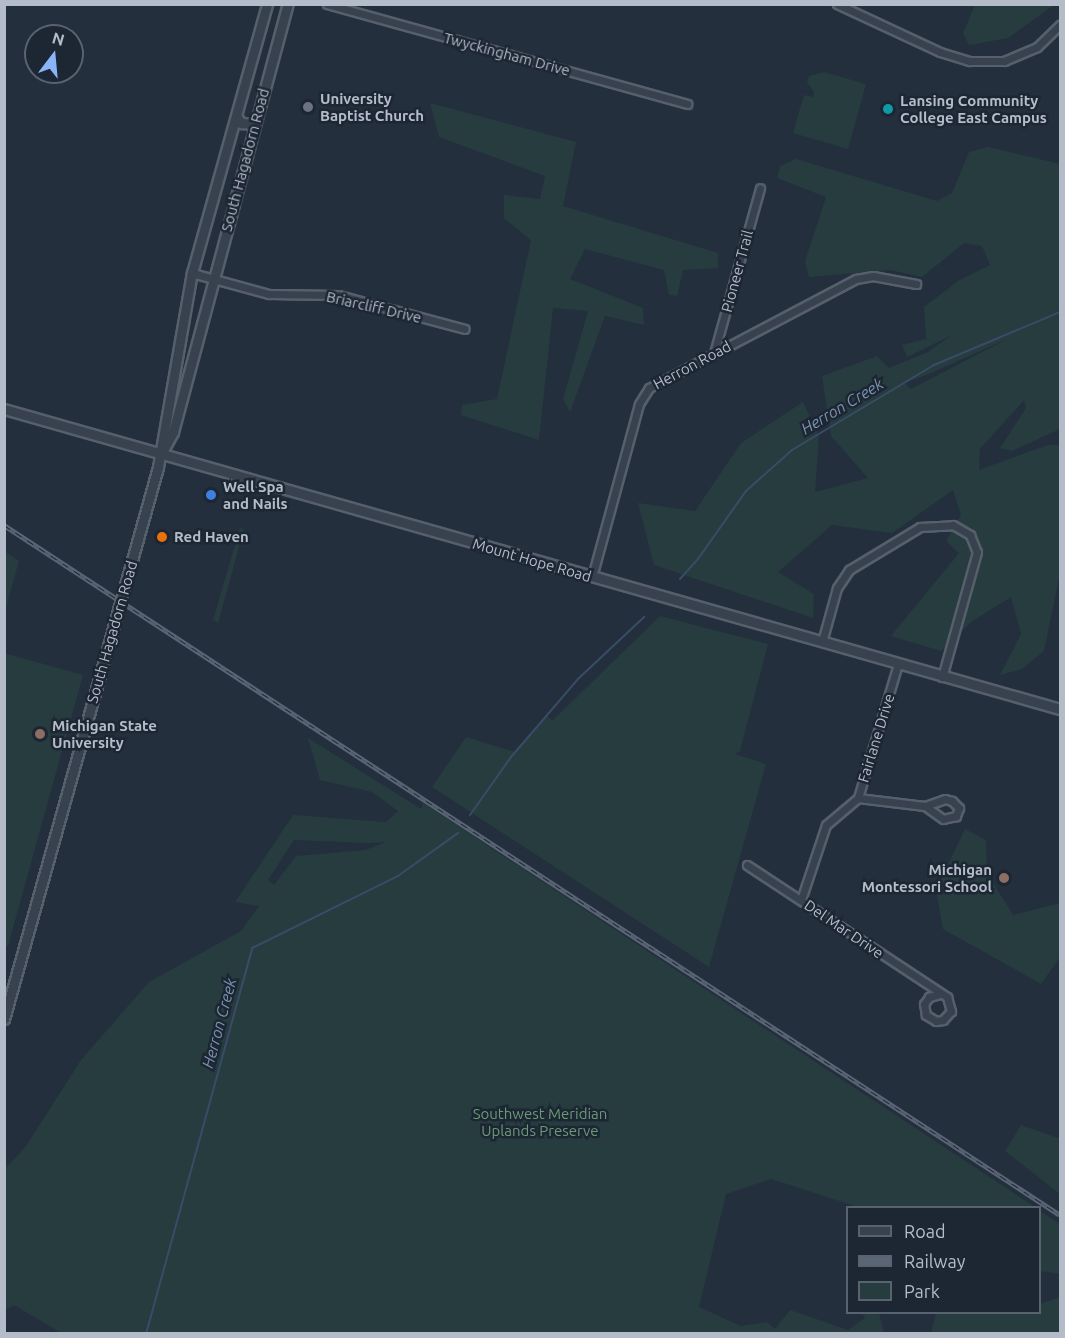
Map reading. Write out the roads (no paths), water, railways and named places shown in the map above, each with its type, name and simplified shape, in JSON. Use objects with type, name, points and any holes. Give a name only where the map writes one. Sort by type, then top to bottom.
[{"type":"street","name":"South Hagadorn Road","points":[[161,454],[162,430],[192,273],[267,4]]},
{"type":"street","name":"South Hagadorn Road","points":[[4,1018],[161,454],[173,432],[212,279],[288,4]]},
{"type":"street","name":"Twyckingham Drive","points":[[327,4],[687,104]]},
{"type":"street","points":[[837,4],[940,52],[970,61],[1004,61],[1037,47],[1060,25]]},
{"type":"street","points":[[236,116],[241,123],[255,124]]},
{"type":"street","name":"Pioneer Trail","points":[[714,353],[760,188]]},
{"type":"street","name":"Briarcliff Drive","points":[[192,273],[269,294],[338,295],[465,330]]},
{"type":"street","name":"Herron Road","points":[[592,577],[643,396],[653,384],[856,279],[873,276],[916,284]]},
{"type":"street","name":"Mount Hope Road","points":[[4,410],[1060,709]]},
{"type":"street","points":[[822,642],[837,588],[849,570],[920,527],[953,525],[970,535],[977,552],[942,677]]},
{"type":"street","name":"Fairlane Drive","points":[[801,900],[826,825],[858,798],[898,664]]},
{"type":"street","points":[[858,798],[925,806]]},
{"type":"street","name":"Del Mar Drive","points":[[747,865],[940,994]]},
{"type":"street","points":[[940,994],[948,998],[952,1008],[947,1018],[936,1021],[928,1018],[924,1007],[928,997],[940,994]]},
{"type":"waterway","name":"Herron Creek","points":[[680,579],[698,559],[746,491],[792,450],[934,365],[1060,312]]},
{"type":"waterway","name":"Herron Creek","points":[[470,815],[511,757],[578,679],[644,617]]},
{"type":"waterway","name":"Herron Creek","points":[[146,1334],[252,948],[398,876],[458,833]]},
{"type":"railway","points":[[4,525],[1060,1215]]},
{"type":"place","name":"University Baptist Church","points":[[308,107]]},
{"type":"place","name":"Lansing Community College East Campus","points":[[888,109]]},
{"type":"place","name":"Well Spa and Nails","points":[[211,495]]},
{"type":"place","name":"Red Haven","points":[[162,537]]},
{"type":"place","name":"Michigan State University","points":[[40,734]]},
{"type":"place","name":"Michigan Montessori School","points":[[1004,878]]},
{"type":"park label","name":"Southwest Meridian Uplands Preserve","points":[[540,1122]]}]
